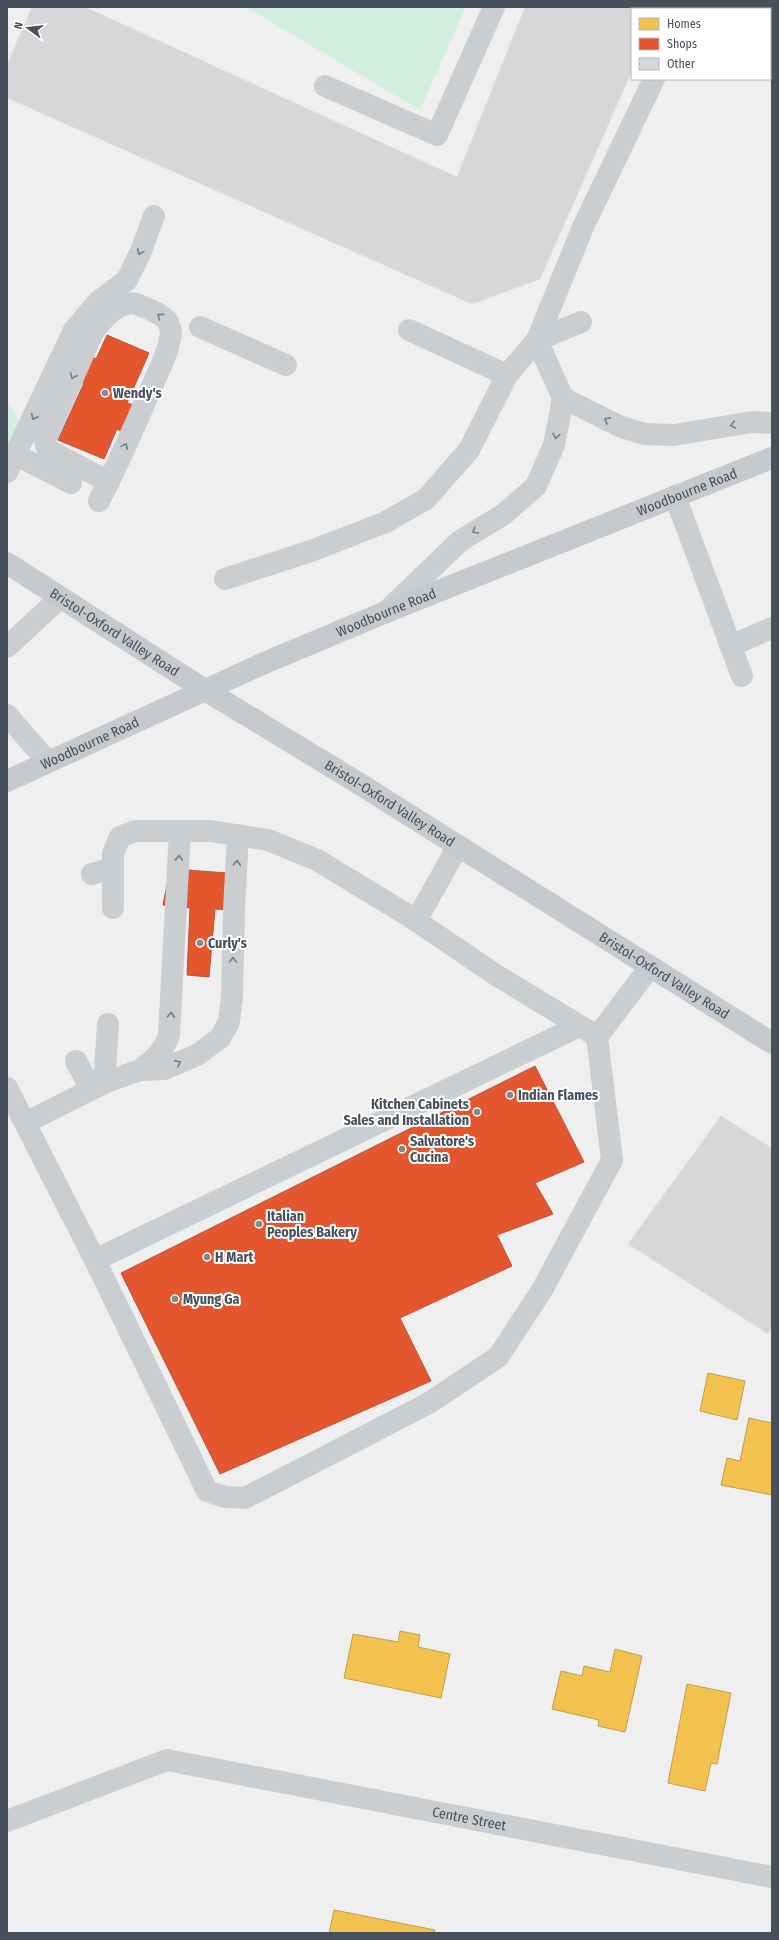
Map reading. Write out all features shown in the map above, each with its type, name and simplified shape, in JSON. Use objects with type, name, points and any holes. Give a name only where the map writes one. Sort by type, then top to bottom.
[{"type":"main road","name":"Woodbourne Road","points":[[7,781],[205,690],[386,612],[772,458]]},
{"type":"main road","name":"Bristol-Oxford Valley Road","points":[[7,562],[60,598],[205,690],[356,781],[772,1043]]},
{"type":"street","points":[[325,86],[436,135],[494,7]]},
{"type":"street","points":[[225,579],[311,552],[386,522],[426,499],[470,450],[507,375],[537,340],[582,227],[654,80]]},
{"type":"street","points":[[71,483],[12,464],[74,330],[98,302],[127,280],[141,251],[154,216]]},
{"type":"street","points":[[99,501],[109,482],[147,398],[171,338],[170,325],[162,316],[134,302],[122,305],[113,311],[104,318],[93,332],[45,441],[47,448],[52,452],[109,482]]},
{"type":"street","points":[[537,340],[581,322]]},
{"type":"street","points":[[200,328],[286,365]]},
{"type":"street","points":[[409,330],[507,375]]},
{"type":"street","points":[[386,612],[460,541],[504,514],[536,486],[554,445],[563,398],[537,340]]},
{"type":"street","points":[[563,398],[619,426],[644,434],[674,435],[752,422],[772,423]]},
{"type":"street","points":[[675,496],[742,676]]},
{"type":"street","points":[[11,637],[60,598]]},
{"type":"street","points":[[730,646],[772,628]]},
{"type":"street","points":[[7,714],[48,762]]},
{"type":"street","points":[[113,908],[102,871],[113,853],[120,837],[134,831],[210,831],[268,840],[317,860],[416,921],[496,975],[597,1038]]},
{"type":"street","points":[[25,1123],[97,1086],[140,1070],[157,1057],[166,1046],[170,1035],[180,831]]},
{"type":"street","points":[[140,1070],[164,1069],[197,1055],[220,1038],[229,1022],[232,996],[234,910],[238,835]]},
{"type":"street","points":[[416,921],[458,846]]},
{"type":"street","points":[[7,1088],[95,1260],[207,1491],[225,1497],[245,1498],[429,1403],[498,1356],[542,1290],[612,1160],[597,1038],[650,967]]},
{"type":"street","points":[[97,1086],[108,1024]]},
{"type":"street","points":[[95,1260],[579,1026]]},
{"type":"street","points":[[76,1060],[97,1086]]},
{"type":"street","name":"Centre Street","points":[[7,1821],[167,1760],[772,1877]]},
{"type":"green space","points":[[246,7],[466,7],[420,110]]},
{"type":"green space","points":[[7,402],[25,430],[7,445]]},
{"type":"building: Homes","points":[[708,1373],[745,1381],[737,1420],[700,1411]]},
{"type":"building: Homes","points":[[749,1418],[772,1423],[772,1495],[721,1485],[727,1458],[740,1461]]},
{"type":"building: Homes","points":[[400,1631],[420,1635],[418,1647],[450,1654],[441,1698],[344,1678],[353,1634],[398,1642]]},
{"type":"building: Homes","points":[[615,1649],[642,1656],[625,1732],[598,1726],[599,1720],[552,1709],[561,1671],[582,1676],[584,1666],[610,1672]]},
{"type":"building: Homes","points":[[687,1684],[731,1693],[717,1764],[711,1763],[705,1791],[668,1783]]},
{"type":"building: Homes","points":[[334,1910],[435,1930],[434,1933],[329,1933]]},
{"type":"building: Shops","name":"Wendy's","points":[[107,335],[149,353],[127,403],[134,405],[122,432],[117,429],[104,459],[58,440],[84,383],[81,382],[93,357],[96,359]]},
{"type":"building: Shops","name":"Curly's","points":[[187,870],[227,873],[243,911],[215,909],[209,977],[187,975],[190,908],[163,905],[167,884]]},
{"type":"building: Shops","points":[[535,1066],[584,1162],[535,1183],[553,1214],[497,1235],[512,1266],[400,1318],[431,1381],[220,1474],[121,1273]]},
{"type":"building: Other","points":[[32,7],[85,7],[457,177],[525,7],[660,7],[631,8],[631,73],[540,279],[472,304],[7,98],[7,65]]},
{"type":"building: Other","points":[[721,1116],[772,1148],[772,1327],[768,1334],[628,1244]]},
{"type":"place","name":"Wendy's","points":[[105,393]]},
{"type":"place","name":"Curly's","points":[[200,943]]},
{"type":"place","name":"Indian Flames","points":[[510,1095]]},
{"type":"place","name":"Kitchen Cabinets Sales and Installation","points":[[477,1112]]},
{"type":"place","name":"Salvatore's Cucina","points":[[402,1149]]},
{"type":"place","name":"Italian Peoples Bakery","points":[[259,1224]]},
{"type":"place","name":"H Mart","points":[[207,1257]]},
{"type":"place","name":"Myung Ga","points":[[175,1299]]}]
